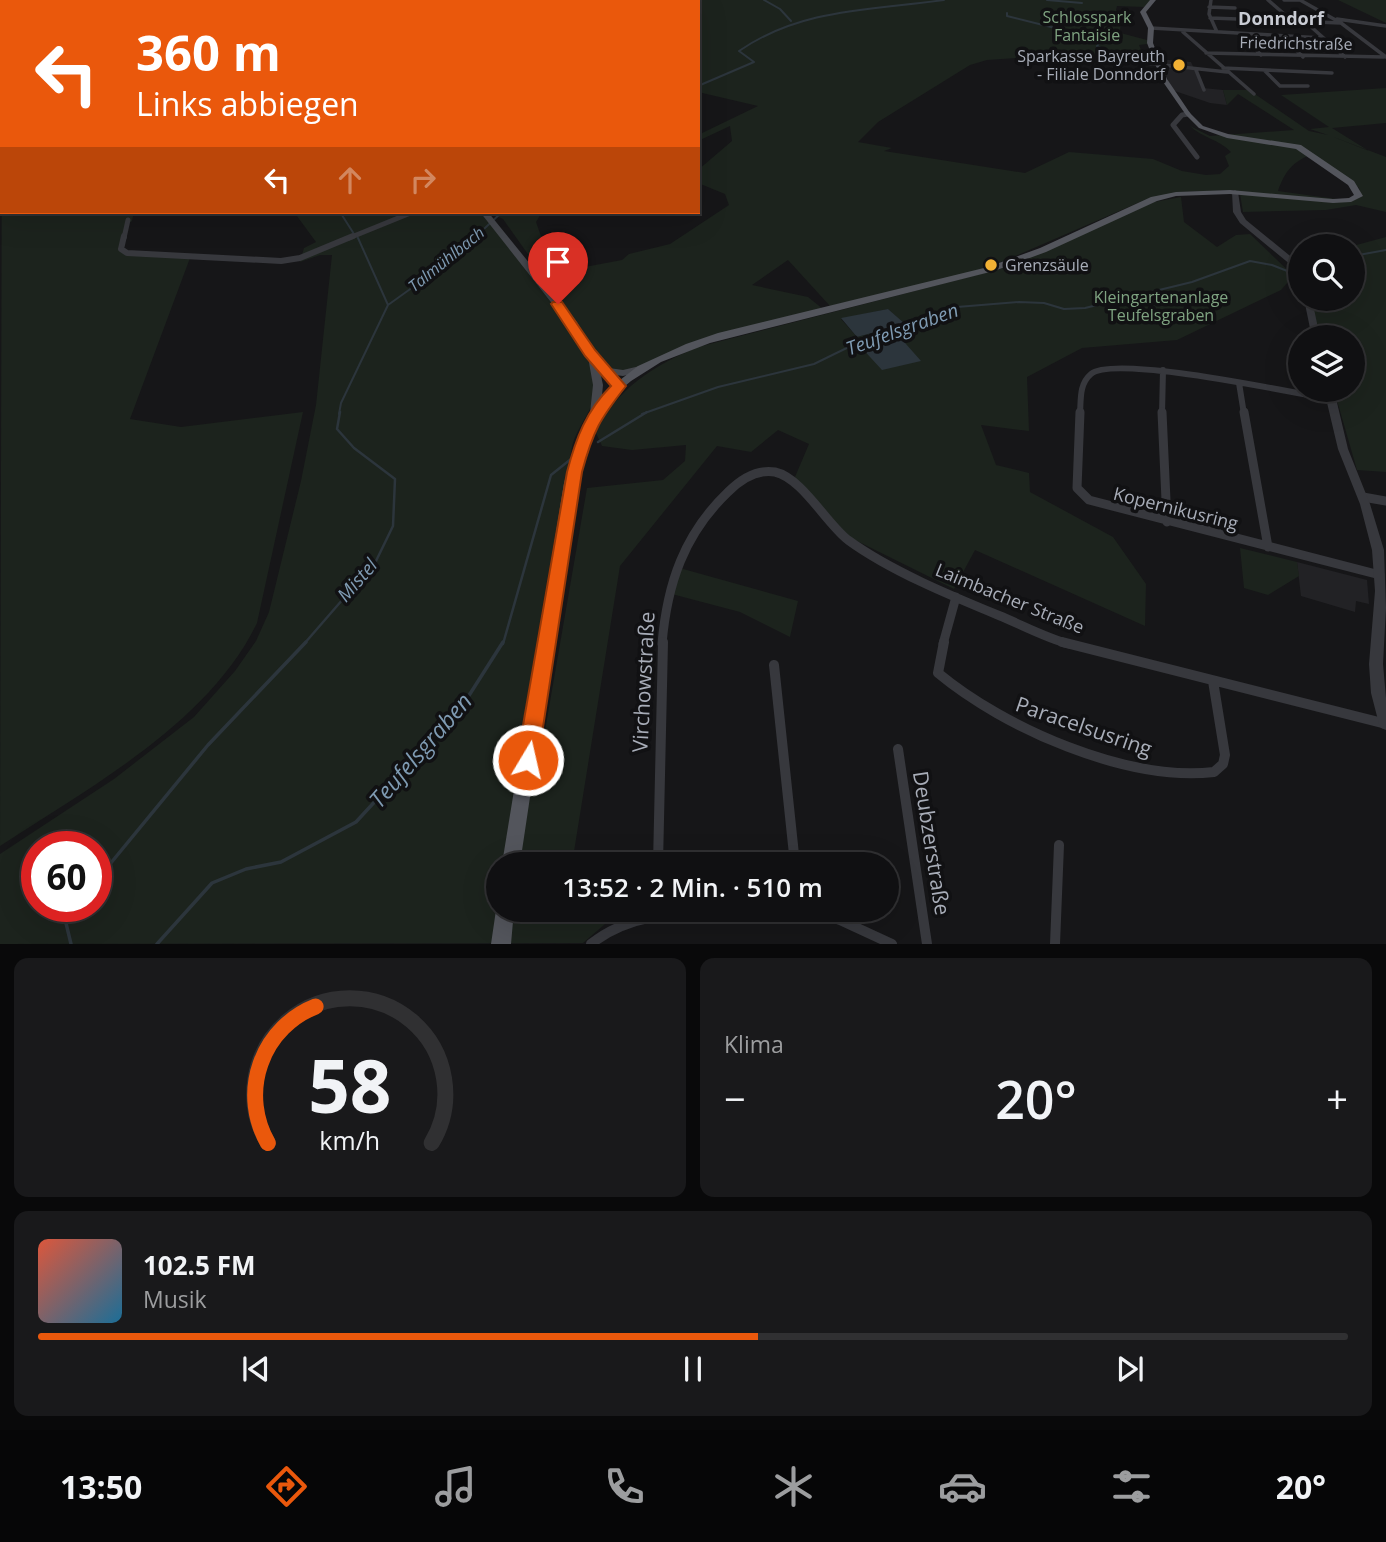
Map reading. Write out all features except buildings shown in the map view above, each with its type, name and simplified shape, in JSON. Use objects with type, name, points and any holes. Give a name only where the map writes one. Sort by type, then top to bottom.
[{"type":"main road","points":[[513,852],[560,548],[582,442],[596,413],[618,386],[679,350],[722,335],[991,269],[1043,250],[1154,199],[1176,194],[1235,192],[1333,201],[1351,200],[1360,192],[1298,147],[1213,133],[1201,127],[1168,87],[1159,64],[1149,37],[1151,28],[1143,12],[1153,0]]},
{"type":"main road","points":[[486,214],[573,324],[601,374],[618,386]]},
{"type":"main road","points":[[601,374],[645,368]]},
{"type":"main road","points":[[596,413],[601,374]]},
{"type":"main road","points":[[500,943],[503,922]]},
{"type":"street","points":[[1211,0],[1210,18],[1217,32]]},
{"type":"street","points":[[1268,0],[1290,19],[1301,22],[1345,57]]},
{"type":"street","points":[[1284,0],[1300,0],[1334,19],[1385,57]]},
{"type":"street","points":[[1209,6],[1235,8]]},
{"type":"street","points":[[1210,18],[1341,23]]},
{"type":"street","points":[[1334,19],[1386,26]]},
{"type":"street","points":[[1151,28],[1323,38]]},
{"type":"street","points":[[1180,31],[1191,37],[1254,94]]},
{"type":"street","points":[[1242,34],[1261,55]]},
{"type":"street","points":[[1282,36],[1303,57]]},
{"type":"street","name":"Friedrichstraße","points":[[1206,53],[1385,57]]},
{"type":"street","points":[[1077,58],[1145,62],[1196,70],[1332,73]]},
{"type":"street","points":[[1196,70],[1204,90]]},
{"type":"street","points":[[1265,71],[1280,86],[1308,86]]},
{"type":"street","points":[[1188,114],[1182,115],[1173,125],[1197,157]]},
{"type":"street","points":[[1235,192],[1237,212],[1243,221],[1288,258]]},
{"type":"street","points":[[128,220],[121,249],[127,253],[281,261],[316,254],[340,241],[408,214]]},
{"type":"street","name":"Kopernikusring","points":[[1288,390],[1163,370],[1106,368],[1090,374],[1081,388],[1075,480],[1082,494],[1098,504],[1380,575]]},
{"type":"street","points":[[1163,370],[1161,442],[1167,522]]},
{"type":"street","points":[[1239,383],[1268,547]]},
{"type":"street","points":[[1331,402],[1343,449],[1374,532],[1380,575],[1376,664],[1386,724]]},
{"type":"street","name":"Virchowstraße","points":[[658,852],[661,636],[671,579],[691,535],[725,494],[748,475],[758,471],[776,471]]},
{"type":"street","name":"Laimbacher Straße","points":[[776,471],[788,477],[846,538],[956,597],[1062,642],[1386,724]]},
{"type":"street","points":[[1363,497],[1386,501]]},
{"type":"street","name":"Paracelsusring","points":[[956,597],[939,658],[938,673],[997,716],[1122,763],[1165,773],[1193,774],[1214,772],[1223,764],[1226,755],[1213,681]]},
{"type":"street","points":[[774,664],[794,852]]},
{"type":"street","name":"Deubzerstraße","points":[[898,749],[927,943]]},
{"type":"street","points":[[1055,943],[1059,845]]},
{"type":"street","points":[[591,943],[602,933],[632,922]]},
{"type":"street","points":[[846,922],[892,943]]},
{"type":"shaded area","points":[[1159,59],[1191,62],[1203,88],[1223,90],[1227,105],[1210,103],[1172,90]]},
{"type":"shaded area","points":[[888,309],[905,324],[857,337],[841,318]]},
{"type":"shaded area","points":[[898,335],[921,361],[882,370],[859,345]]},
{"type":"shaded area","points":[[1297,562],[1367,580],[1369,604],[1356,601],[1355,612],[1301,596]]},
{"type":"green space","name":"Schlosspark Fantaisie","points":[[700,0],[1151,0],[1144,7],[1117,6],[1116,10],[1122,16],[1116,16],[1115,21],[1121,23],[1120,30],[1113,31],[1147,40],[1147,44],[1139,45],[1143,55],[1138,55],[1147,62],[1016,58],[987,60],[970,65],[878,122],[858,142],[892,148],[884,151],[1025,173],[1069,152],[1153,159],[1182,171],[1220,174],[1229,166],[1225,156],[1231,152],[1190,126],[1210,136],[1294,130],[1238,94],[1227,105],[1223,90],[1249,90],[1309,131],[1328,135],[1310,129],[1329,127],[1281,95],[1386,88],[1386,123],[1332,128],[1367,150],[1386,157],[1386,212],[1356,205],[1326,210],[1243,212],[1240,194],[1234,190],[1181,192],[1147,199],[983,270],[830,306],[788,260],[752,285],[808,297],[823,309],[733,330],[636,369],[625,372],[609,369],[542,275],[622,260],[629,254],[670,244],[729,205],[725,194],[700,184],[700,168],[732,141],[730,126],[700,140],[700,134],[758,106],[700,92]],"holes":[[[1313,154],[1359,188],[1361,197],[1351,201],[1278,191],[1291,168]]]},
{"type":"green space","points":[[1338,0],[1386,0],[1386,23]]},
{"type":"green space","name":"Kleingartenanlage Teufelsgraben","points":[[1181,197],[1184,222],[1217,247],[1236,235],[1250,234],[1288,270],[1288,282],[1281,290],[1177,340],[1082,348],[1027,377],[1029,431],[981,425],[996,465],[1029,473],[1030,492],[1113,537],[1146,584],[1145,626],[975,550],[954,589],[849,537],[795,477],[809,444],[778,430],[751,452],[717,446],[620,566],[574,852],[486,852],[486,922],[607,922],[583,943],[0,944],[0,854],[21,840],[21,922],[112,922],[112,831],[35,831],[114,779],[194,717],[235,671],[256,641],[269,612],[301,481],[316,405],[332,255],[320,255],[300,262],[304,248],[316,242],[295,214],[483,214],[566,319],[591,365],[596,383],[595,392],[572,447],[519,746],[542,748],[587,488],[663,480],[685,461],[686,445],[632,450],[602,446],[596,433],[614,404],[638,380],[698,347],[992,271],[1154,202]],"holes":[[[888,309],[904,324],[857,337],[841,319]]]},
{"type":"green space","points":[[2,214],[134,214],[132,221],[125,226],[120,250],[190,258],[130,419],[181,427],[303,412],[257,623],[236,659],[209,692],[144,750],[0,846]]},
{"type":"green space","points":[[541,214],[536,222],[542,239],[541,264],[537,267],[503,219],[495,215]]},
{"type":"green space","points":[[1386,237],[1386,472],[1357,470],[1337,402],[1365,402],[1365,325],[1316,325],[1313,311],[1365,311],[1365,243]]},
{"type":"green space","points":[[1240,548],[1297,562],[1299,576],[1268,595],[1244,588]]},
{"type":"green space","points":[[676,567],[798,601],[790,637],[740,612],[668,593]]},
{"type":"waterway","points":[[764,0],[780,9],[791,21]]},
{"type":"waterway","name":"Talmühlbach","points":[[700,85],[754,62],[739,51],[787,26],[838,13],[944,0]]},
{"type":"waterway","points":[[1047,0],[1082,3]]},
{"type":"waterway","points":[[1007,13],[1007,16],[1063,30]]},
{"type":"waterway","points":[[1065,30],[1096,40]]},
{"type":"waterway","points":[[1097,40],[1100,42],[1097,46],[1121,59]]},
{"type":"waterway","name":"Mistel","points":[[341,214],[354,234]]},
{"type":"waterway","name":"Talmühlbach","points":[[388,305],[452,259],[500,214]]},
{"type":"waterway","name":"Mistel","points":[[358,238],[388,305]]},
{"type":"waterway","name":"Teufelsgraben","points":[[1365,254],[1386,250]]},
{"type":"waterway","name":"Teufelsgraben","points":[[646,413],[718,387],[814,364],[861,341],[913,327],[957,307],[1019,302],[1044,303],[1064,309],[1085,308],[1192,282],[1250,261],[1288,271]]},
{"type":"waterway","name":"Mistel","points":[[339,414],[341,403],[388,305]]},
{"type":"waterway","name":"Mistel","points":[[304,644],[376,561],[393,526],[395,479],[354,448],[337,429],[340,412]]},
{"type":"waterway","name":"Teufelsgraben","points":[[598,442],[646,413]]},
{"type":"waterway","name":"Teufelsgraben","points":[[642,414],[646,413]]},
{"type":"waterway","name":"Teufelsgraben","points":[[503,644],[551,475],[571,459]]},
{"type":"waterway","name":"Mistel","points":[[112,862],[208,745],[306,642]]},
{"type":"waterway","name":"Teufelsgraben","points":[[157,944],[212,883],[246,869],[281,862],[356,822],[461,708],[503,642]]},
{"type":"waterway","name":"Mistel","points":[[66,922],[71,944]]},
{"type":"place","name":"Sparkasse Bayreuth - Filiale Donndorf","points":[[1179,65]]},
{"type":"place","name":"Grenzsäule","points":[[991,265]]},
{"type":"district","name":"Donndorf","points":[[1281,18]]},
{"type":"route","points":[[528,760],[560,548],[575,472],[586,432],[602,403],[619,386],[590,353],[558,304]]}]
